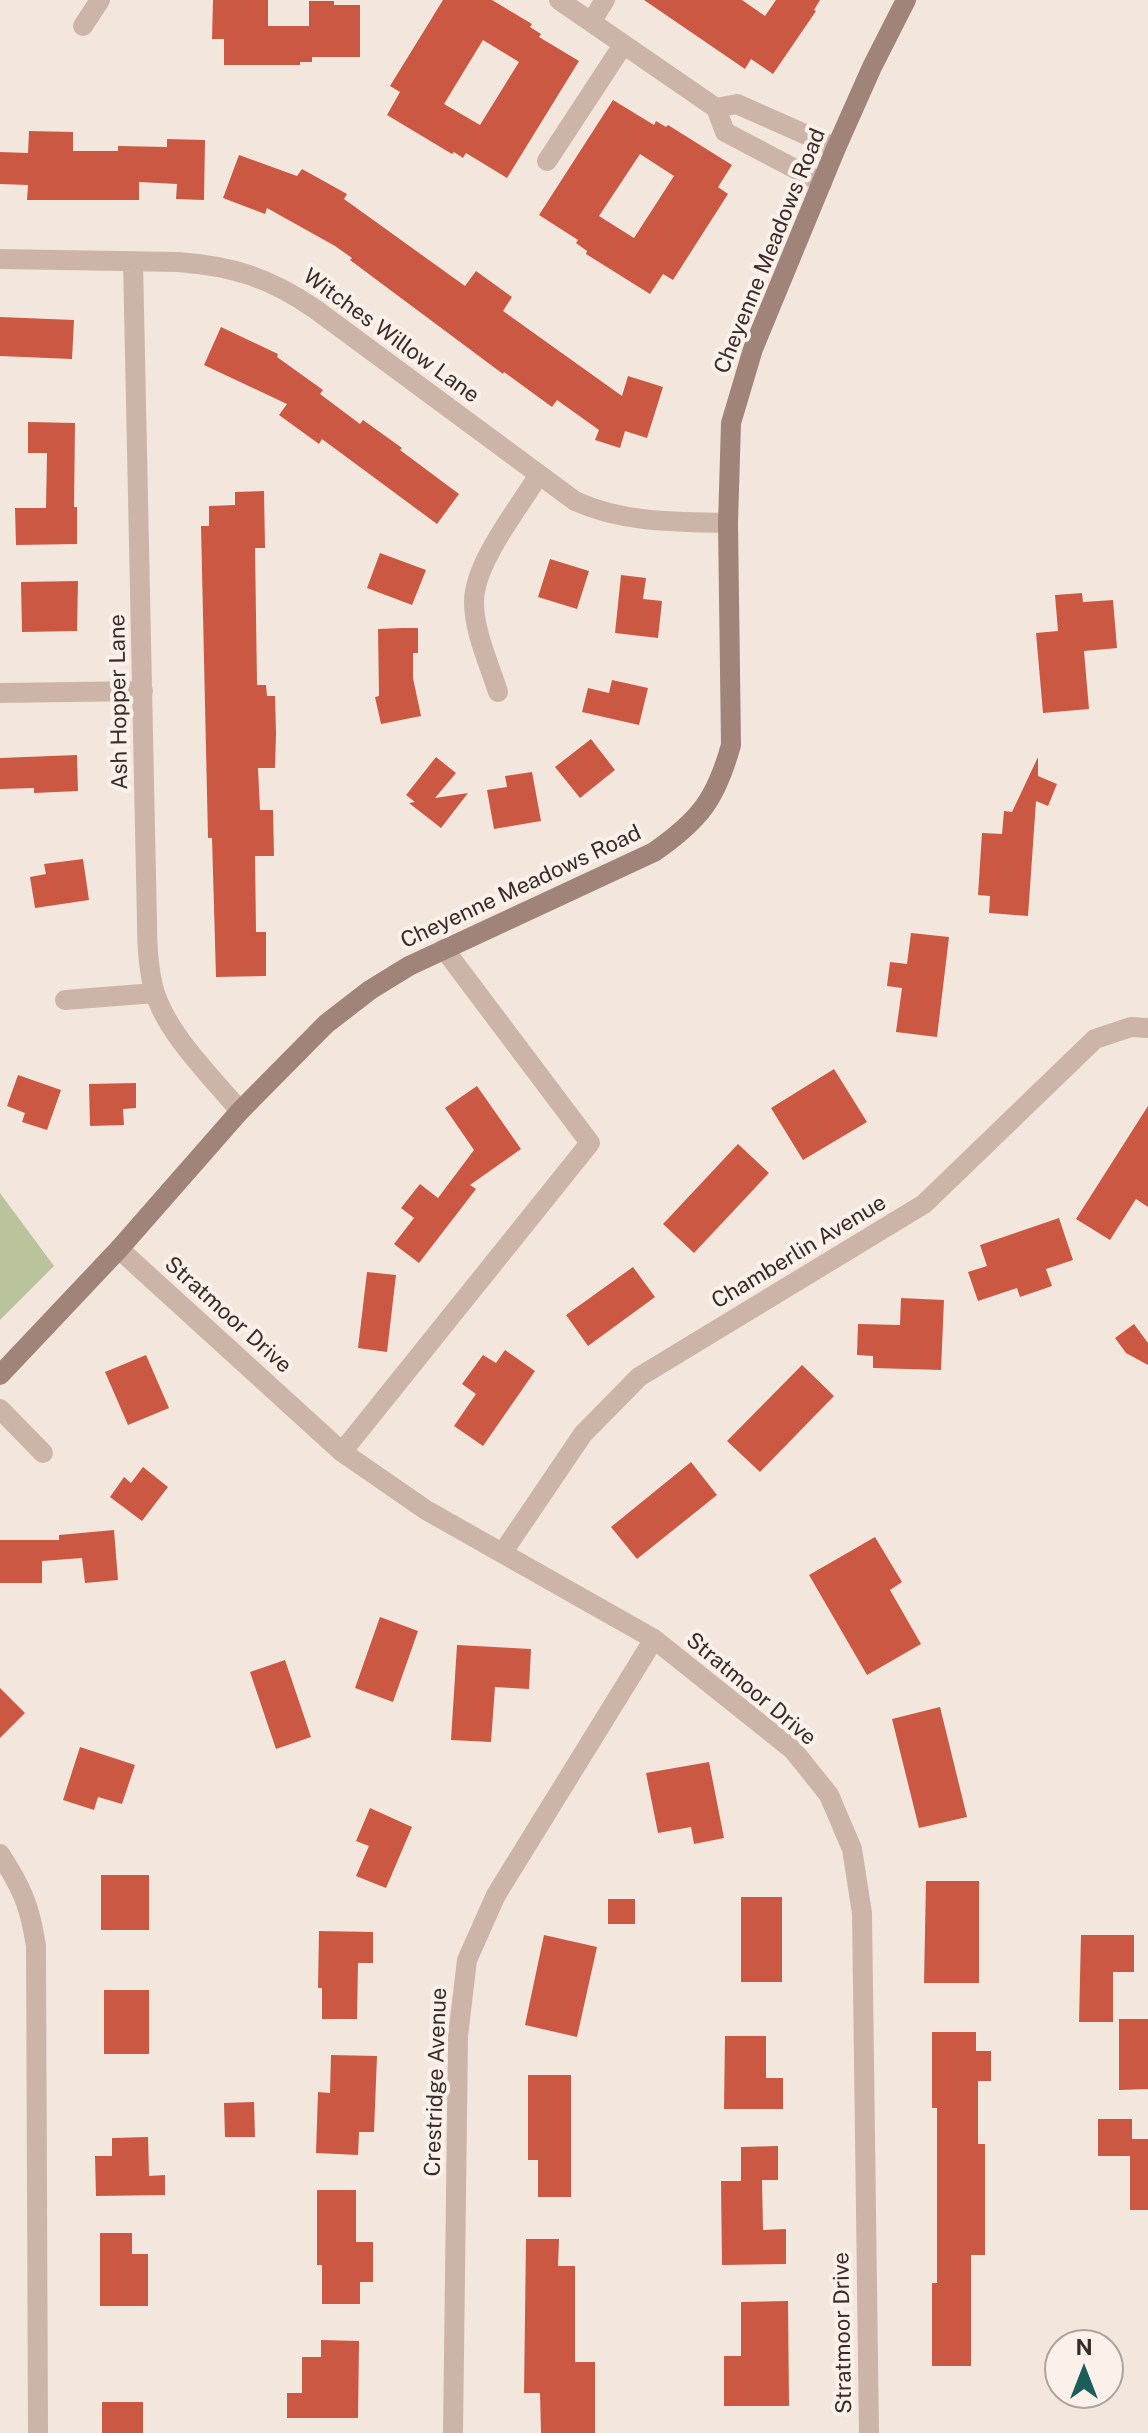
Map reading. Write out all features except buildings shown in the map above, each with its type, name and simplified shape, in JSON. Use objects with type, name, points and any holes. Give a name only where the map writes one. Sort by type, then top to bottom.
[{"type":"main road","name":"Cheyenne Meadows Road","points":[[0,1375],[119,1249],[240,1111],[326,1024],[370,990],[409,966],[654,852],[682,832],[707,804],[722,779],[731,745],[728,523],[730,435],[739,392],[753,349],[836,148],[906,0]]},
{"type":"street","points":[[83,26],[100,0]]},
{"type":"street","points":[[559,0],[716,108],[725,132],[822,183]]},
{"type":"street","points":[[591,22],[605,0]]},
{"type":"street","points":[[547,161],[623,45]]},
{"type":"street","points":[[716,108],[737,104],[836,148]]},
{"type":"street","name":"Witches Willow Lane","points":[[0,259],[207,264],[259,277],[288,290],[575,501],[601,513],[673,522],[728,523]]},
{"type":"street","name":"Ash Hopper Lane","points":[[133,262],[147,944],[155,993],[165,1017],[240,1111]]},
{"type":"street","points":[[498,692],[477,627],[475,587],[489,556],[538,476]]},
{"type":"street","points":[[0,693],[143,691]]},
{"type":"street","points":[[342,1452],[590,1143],[444,949]]},
{"type":"street","points":[[65,1000],[155,993]]},
{"type":"street","name":"Chamberlin Avenue","points":[[503,1552],[583,1434],[639,1377],[924,1204],[1095,1039],[1131,1027],[1148,1028]]},
{"type":"street","name":"Stratmoor Drive","points":[[119,1249],[342,1452],[426,1510],[654,1639],[793,1750],[829,1795],[852,1849],[862,1913],[869,2433]]},
{"type":"street","points":[[0,1409],[43,1453]]},
{"type":"street","name":"Crestridge Avenue","points":[[453,2433],[458,2036],[467,1960],[496,1895],[654,1639]]},
{"type":"street","points":[[0,1854],[30,1910],[36,1946],[38,2433]]},
{"type":"green space","points":[[0,1193],[54,1266],[0,1320]]}]
